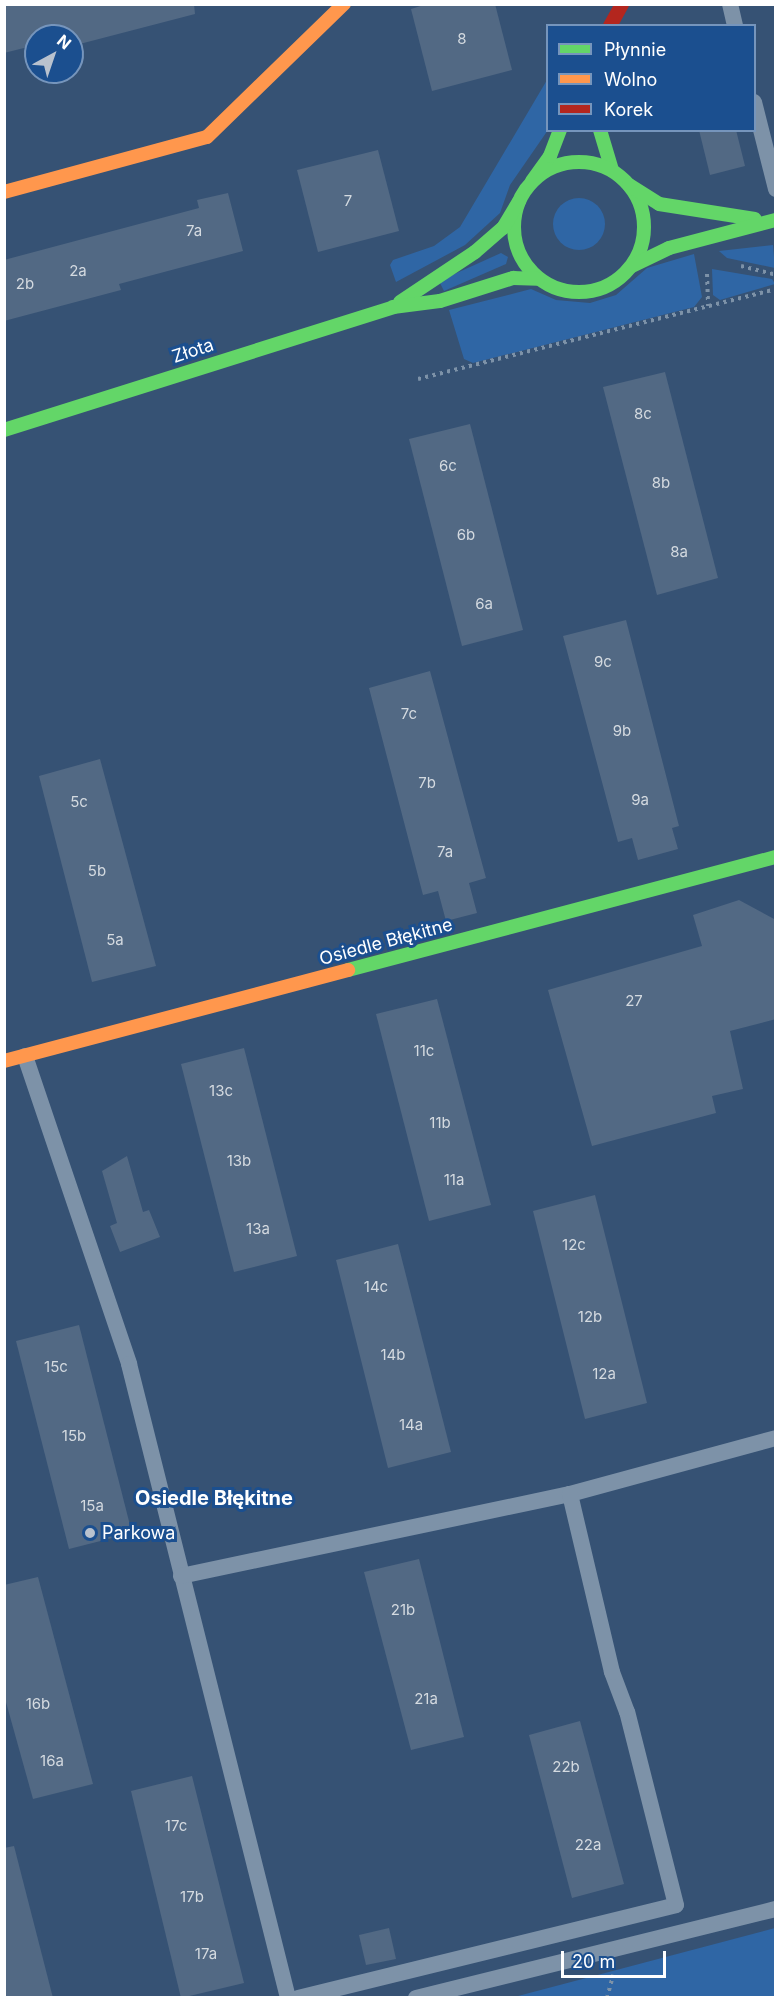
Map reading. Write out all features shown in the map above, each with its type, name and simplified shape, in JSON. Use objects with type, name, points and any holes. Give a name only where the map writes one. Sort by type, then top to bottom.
[{"type":"street","points":[[4,192],[207,137],[344,4]]},
{"type":"street","points":[[611,24],[622,5]]},
{"type":"street","points":[[621,24],[622,5]]},
{"type":"street","points":[[559,132],[550,156],[519,200],[513,222],[515,243],[524,263],[538,279],[570,293],[605,288],[632,266],[669,248],[771,220]]},
{"type":"street","points":[[601,132],[612,170]]},
{"type":"street","points":[[531,182],[548,169],[569,162],[591,163],[612,170],[629,185],[659,204],[771,220]]},
{"type":"street","points":[[629,185],[640,203],[645,225],[642,246],[632,266]]},
{"type":"street","name":"Złota","points":[[393,307],[475,252],[503,228],[519,200]]},
{"type":"street","name":"Złota","points":[[4,429],[393,307],[440,301],[513,278],[538,279]]},
{"type":"street","name":"Osiedle Błękitne","points":[[4,1060],[776,857]]},
{"type":"lane","points":[[730,4],[735,24]]},
{"type":"lane","points":[[756,110],[776,189]]},
{"type":"lane","points":[[25,1056],[129,1364],[288,1998]]},
{"type":"lane","points":[[181,1576],[570,1494],[776,1438]]},
{"type":"lane","points":[[298,1998],[676,1905],[627,1712],[612,1672],[570,1494]]},
{"type":"lane","points":[[416,1998],[776,1909]]},
{"type":"path","points":[[707,267],[708,306]]},
{"type":"path","points":[[418,379],[776,289]]},
{"type":"shaded area","points":[[546,82],[547,132],[510,185],[500,213],[465,245],[396,282],[390,265],[393,260],[434,246],[460,227]]},
{"type":"shaded area","points":[[574,198],[584,198],[593,202],[601,210],[605,224],[601,238],[593,246],[584,250],[574,250],[565,246],[557,238],[553,229],[553,219],[557,210],[565,202]]},
{"type":"shaded area","points":[[773,245],[775,268],[727,258],[719,251]]},
{"type":"shaded area","points":[[501,253],[508,257],[506,264],[444,291],[439,281]]},
{"type":"shaded area","points":[[694,254],[702,297],[694,307],[473,363],[464,359],[449,310],[531,289],[556,300],[590,303],[616,295],[647,268]]},
{"type":"shaded area","points":[[712,269],[772,279],[775,284],[720,300],[713,295]]},
{"type":"shaded area","points":[[775,1928],[775,1997],[511,1997],[518,1996]]},
{"type":"building","points":[[4,4],[194,4],[195,14],[84,43],[84,24],[24,24],[24,48],[4,53]]},
{"type":"building","points":[[427,4],[495,4],[512,70],[432,91],[411,9]]},
{"type":"building","points":[[699,132],[736,132],[745,166],[710,175]]},
{"type":"building","points":[[378,150],[399,231],[318,252],[297,170]]},
{"type":"building","points":[[228,193],[243,251],[119,284],[121,290],[4,321],[4,260],[199,208],[197,200]]},
{"type":"building","points":[[665,372],[718,578],[657,595],[603,387]]},
{"type":"building","points":[[470,424],[523,630],[462,646],[409,439]]},
{"type":"building","points":[[626,620],[679,826],[672,828],[678,849],[638,860],[632,838],[618,842],[563,636]]},
{"type":"building","points":[[430,671],[486,878],[469,883],[477,913],[446,921],[438,891],[423,895],[369,688]]},
{"type":"building","points":[[100,759],[156,966],[92,982],[39,776]]},
{"type":"building","points":[[739,900],[776,920],[776,1019],[730,1031],[743,1089],[712,1096],[716,1113],[592,1146],[548,990],[702,946],[693,915]]},
{"type":"building","points":[[437,999],[491,1205],[429,1221],[376,1014]]},
{"type":"building","points":[[244,1048],[297,1256],[234,1272],[181,1064]]},
{"type":"building","points":[[127,1156],[143,1212],[149,1210],[160,1237],[120,1252],[110,1226],[117,1223],[102,1171]]},
{"type":"building","points":[[595,1195],[647,1403],[585,1419],[533,1211]]},
{"type":"building","points":[[398,1244],[451,1452],[388,1468],[336,1260]]},
{"type":"building","points":[[79,1325],[132,1533],[69,1549],[16,1341]]},
{"type":"building","points":[[419,1559],[464,1737],[411,1750],[364,1572]]},
{"type":"building","points":[[38,1577],[93,1784],[33,1799],[4,1695],[4,1585]]},
{"type":"building","points":[[580,1721],[624,1884],[572,1898],[529,1735]]},
{"type":"building","points":[[192,1776],[244,1983],[181,1998],[131,1791]]},
{"type":"building","points":[[14,1846],[53,1998],[4,1998],[4,1848]]},
{"type":"building","points":[[389,1928],[396,1959],[366,1965],[359,1935]]},
{"type":"traffic: fast","points":[[532,181],[550,156],[559,132]]},
{"type":"traffic: fast","points":[[601,132],[612,170]]},
{"type":"traffic: fast","points":[[579,162],[604,167],[625,181],[639,202],[644,227],[639,252],[625,273],[604,287],[579,292],[554,287],[533,273],[519,252],[514,227],[519,202],[533,181],[554,167],[579,162]]},
{"type":"traffic: fast","points":[[629,185],[659,204],[755,219]]},
{"type":"traffic: fast","points":[[400,302],[475,252],[503,228],[519,201]]},
{"type":"traffic: fast","points":[[632,266],[669,248],[776,220]]},
{"type":"traffic: fast","points":[[4,430],[393,307],[440,301],[513,278],[538,279]]},
{"type":"traffic: fast","points":[[348,970],[776,857]]},
{"type":"traffic: slow","points":[[4,192],[207,137],[344,4]]},
{"type":"traffic: slow","points":[[4,1061],[348,970]]},
{"type":"traffic: jam","points":[[611,24],[622,4]]},
{"type":"place","name":"Parkowa","points":[[90,1533]]},
{"type":"district","name":"Osiedle Błękitne","points":[[214,1498]]}]
